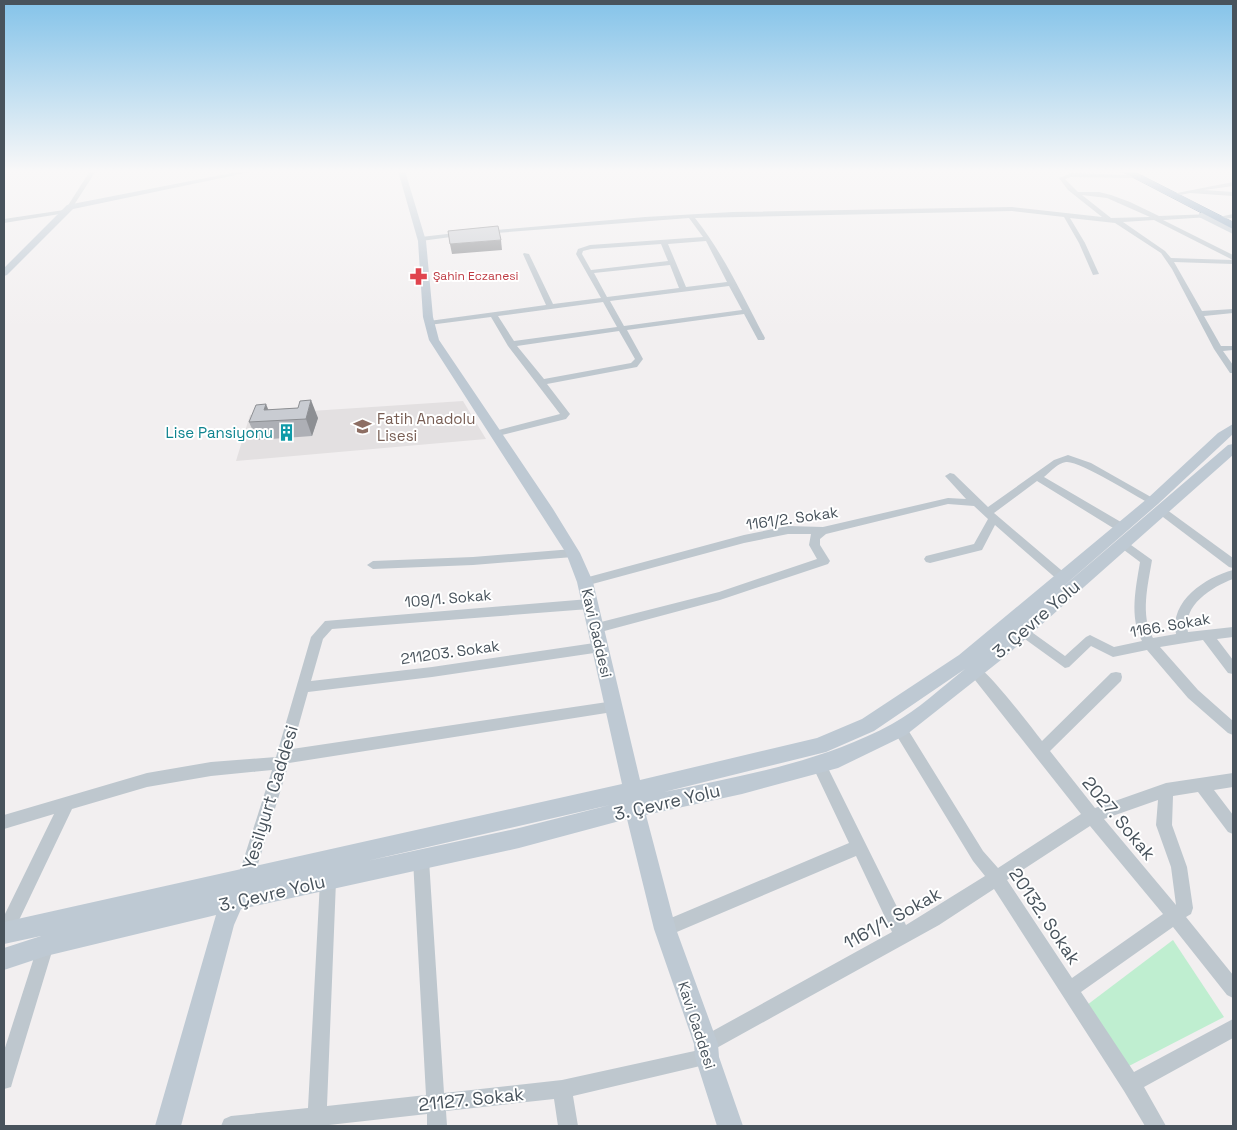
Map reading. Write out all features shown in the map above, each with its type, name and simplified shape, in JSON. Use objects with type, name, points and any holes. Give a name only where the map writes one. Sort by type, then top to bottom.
[{"type":"main road","points":[[4,273],[53,224]]},
{"type":"main road","name":"Kavi Caddesi","points":[[417,224],[422,239],[427,277],[429,323],[436,342],[498,433],[573,553],[585,582],[665,929],[707,1051],[730,1126]]},
{"type":"main road","points":[[1221,224],[1233,231]]},
{"type":"main road","name":"3. Çevre Yolu","points":[[1158,506],[1222,436],[1233,428]]},
{"type":"main road","name":"3. Çevre Yolu","points":[[4,933],[246,877],[634,799],[819,766],[838,759],[900,729],[976,671],[1022,631],[1123,536],[1158,506],[1233,448]]},
{"type":"main road","name":"3. Çevre Yolu","points":[[4,959],[46,945],[233,900],[421,860],[819,746],[868,725],[965,660],[1063,578],[1123,536]]},
{"type":"main road","name":"Yesilyurt Caddesi","points":[[168,1126],[224,924],[233,900],[246,877]]},
{"type":"street","points":[[480,233],[589,224]]},
{"type":"street","points":[[697,224],[708,239],[733,283],[761,338]]},
{"type":"street","points":[[1071,224],[1082,243],[1095,274]]},
{"type":"street","points":[[1118,224],[1157,246],[1169,260],[1218,349],[1233,371]]},
{"type":"street","points":[[1166,224],[1233,260]]},
{"type":"street","points":[[422,239],[471,234]]},
{"type":"street","points":[[544,382],[636,364],[638,357],[579,254],[583,249],[708,239]]},
{"type":"street","points":[[664,243],[684,290]]},
{"type":"street","points":[[526,254],[550,307]]},
{"type":"street","points":[[1169,260],[1233,260]]},
{"type":"street","points":[[588,272],[672,263]]},
{"type":"street","points":[[429,323],[733,283]]},
{"type":"street","points":[[511,344],[748,311]]},
{"type":"street","points":[[1198,314],[1233,311]]},
{"type":"street","points":[[493,314],[511,344],[544,382],[564,414],[562,417],[498,433]]},
{"type":"street","points":[[1218,349],[1233,348]]},
{"type":"street","points":[[930,559],[978,547],[982,543],[991,516],[1037,477],[1057,462],[1068,458],[1075,459],[1158,506],[1233,564]]},
{"type":"street","points":[[950,476],[975,503],[1038,554],[1063,578]]},
{"type":"street","points":[[1037,477],[1123,536],[1146,560],[1140,603],[1144,633],[1150,644],[1193,694],[1233,729]]},
{"type":"street","name":"1161/2. Sokak","points":[[585,582],[744,539],[788,530],[823,531],[948,501],[975,503]]},
{"type":"street","points":[[597,628],[720,596],[824,561],[814,545],[815,537],[823,531]]},
{"type":"street","points":[[373,565],[472,561],[573,553]]},
{"type":"street","points":[[1183,637],[1182,611],[1212,582],[1233,574]]},
{"type":"street","name":"109/1. Sokak","points":[[317,638],[323,627],[328,624],[589,604]]},
{"type":"street","name":"1166. Sokak","points":[[1022,631],[1065,663],[1090,640],[1112,652],[1183,637],[1233,632]]},
{"type":"street","points":[[1206,634],[1233,668]]},
{"type":"street","name":"Yesilyurt Caddesi","points":[[246,877],[317,638]]},
{"type":"street","name":"211203. Sokak","points":[[303,687],[432,672],[601,647]]},
{"type":"street","name":"2027. Sokak","points":[[976,671],[1000,698],[1092,816],[1175,914],[1233,989]]},
{"type":"street","points":[[1041,752],[1116,677]]},
{"type":"street","points":[[4,822],[147,780],[614,707]]},
{"type":"street","name":"20132. Sokak","points":[[900,729],[978,856],[997,879],[1131,1084],[1156,1126]]},
{"type":"street","points":[[819,766],[902,935]]},
{"type":"street","name":"1161/1. Sokak","points":[[707,1051],[902,935],[933,919],[1092,816],[1166,790],[1233,780]]},
{"type":"street","points":[[1202,785],[1233,827]]},
{"type":"street","points":[[1070,990],[1185,908],[1179,867],[1164,826],[1166,790]]},
{"type":"street","points":[[4,933],[67,804]]},
{"type":"street","points":[[665,929],[859,847]]},
{"type":"street","points":[[421,860],[437,1126]]},
{"type":"street","points":[[317,1118],[328,881]]},
{"type":"street","points":[[4,1080],[46,945]]},
{"type":"street","points":[[1131,1084],[1233,1028]]},
{"type":"street","name":"21127. Sokak","points":[[231,1126],[317,1118],[436,1102],[562,1089],[707,1051]]},
{"type":"street","points":[[562,1089],[568,1126]]},
{"type":"shaded area","name":"Fatih Anadolu Lisesi","points":[[463,401],[486,439],[236,461],[250,415]]},
{"type":"green space","points":[[1173,940],[1224,1017],[1127,1067],[1087,1005]]},
{"type":"building","points":[[498,226],[501,240],[450,244],[448,231]]},
{"type":"building","points":[[311,400],[306,419],[249,422],[256,405],[266,404],[264,410],[298,408],[300,401]]},
{"type":"place","name":"Şahin Eczanesi","points":[[419,276]]},
{"type":"place","name":"Fatih Anadolu Lisesi","points":[[363,427]]},
{"type":"place","name":"Lise Pansiyonu","points":[[287,432]]}]
